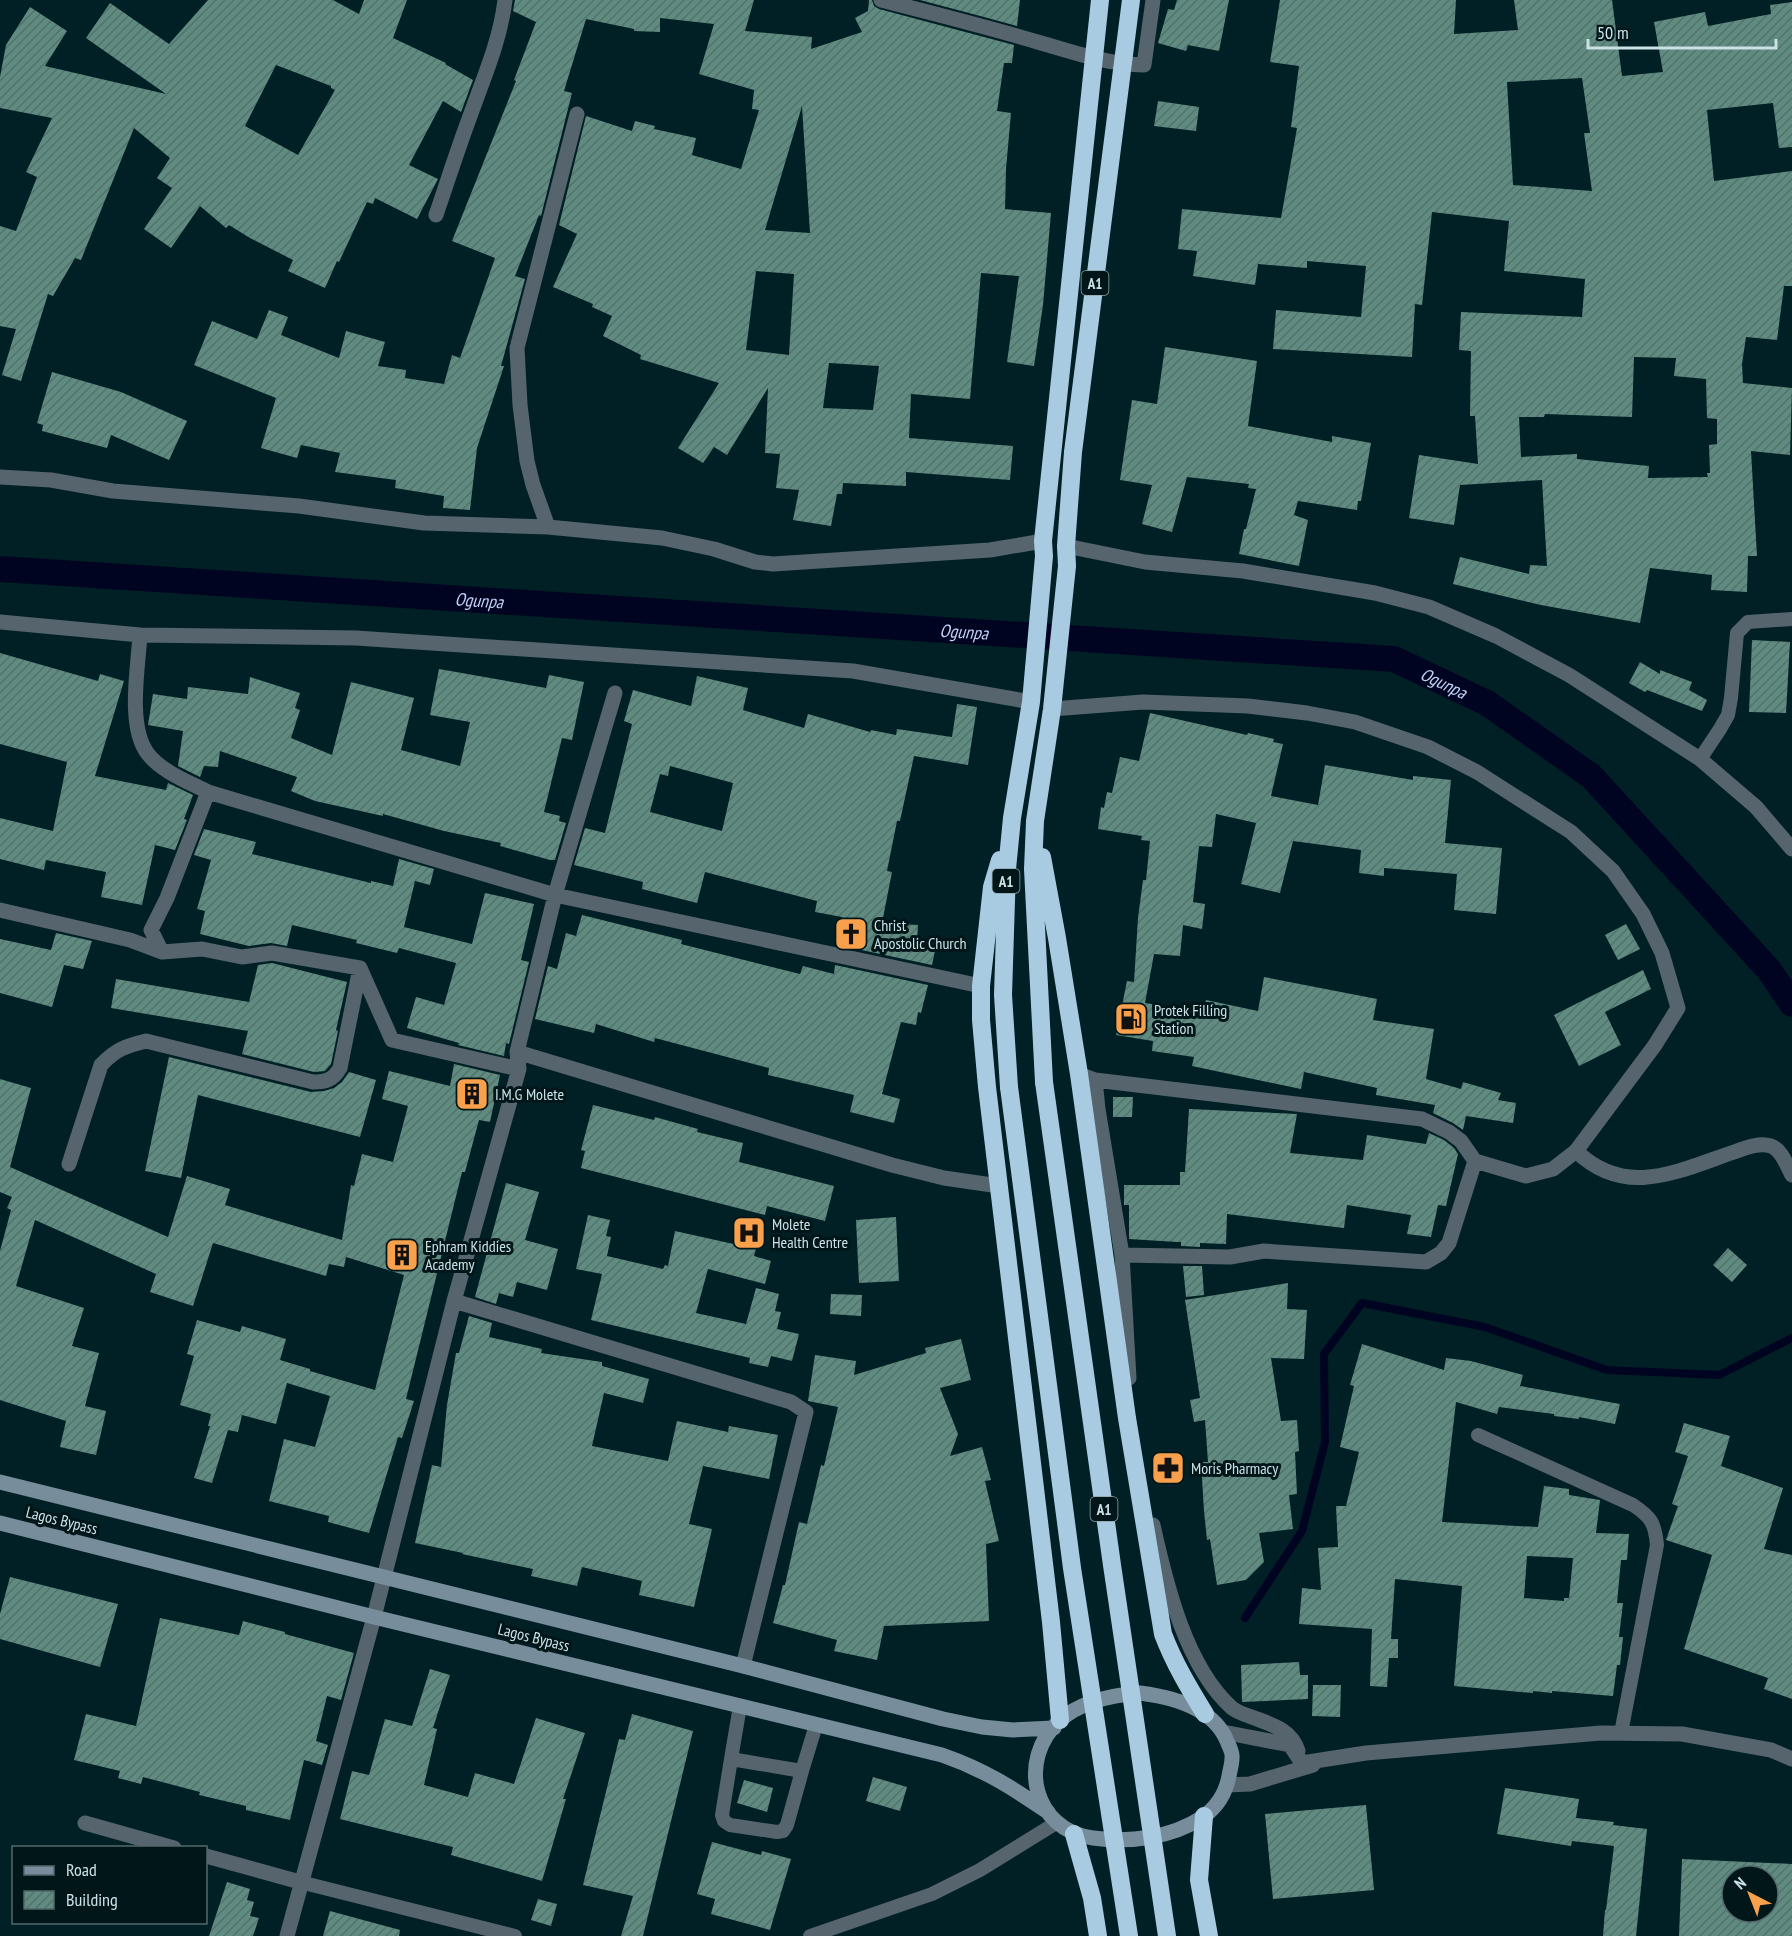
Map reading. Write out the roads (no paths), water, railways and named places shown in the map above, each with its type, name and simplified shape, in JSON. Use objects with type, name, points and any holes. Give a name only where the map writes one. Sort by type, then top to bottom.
[{"type":"highway","name":"A1","points":[[1100,0],[1044,548],[1031,702],[1006,869],[1003,995],[1009,1087],[1072,1568],[1129,1936]]},
{"type":"highway","name":"A1","points":[[1131,0],[1074,452],[1066,546],[1067,566],[1052,709],[1035,821],[1033,868],[1044,1082],[1167,1936]]},
{"type":"highway","points":[[1012,818],[992,887],[981,986],[981,1020],[1052,1634],[1057,1724]]},
{"type":"highway","points":[[1035,821],[1087,1077],[1130,1425],[1163,1634],[1182,1677],[1205,1714]]},
{"type":"highway","points":[[1204,1816],[1199,1880],[1209,1936]]},
{"type":"highway","points":[[1074,1834],[1092,1898],[1098,1936]]},
{"type":"main road","name":"Lagos Bypass","points":[[0,1482],[743,1666],[943,1719],[982,1727],[1013,1730],[1057,1724]]},
{"type":"main road","name":"Lagos Bypass","points":[[0,1523],[374,1617],[942,1755],[993,1776],[1052,1817]]},
{"type":"main road","points":[[1140,1693],[1165,1696],[1186,1703],[1205,1714],[1223,1732],[1233,1756],[1227,1785],[1221,1798],[1204,1816],[1183,1828],[1149,1838],[1092,1838],[1074,1834],[1052,1817],[1041,1802],[1036,1784],[1037,1759],[1046,1737],[1057,1724],[1098,1699],[1120,1694],[1140,1693]]},
{"type":"street","points":[[436,215],[493,56],[505,0]]},
{"type":"street","points":[[881,0],[1094,59],[1144,65],[1153,0]]},
{"type":"street","points":[[548,527],[527,461],[520,405],[517,348],[577,114]]},
{"type":"street","points":[[0,477],[51,480],[113,491],[299,507],[424,523],[548,527],[662,538],[714,549],[755,562],[773,564],[1044,548]]},
{"type":"street","points":[[1066,546],[1145,562],[1243,571],[1374,593],[1429,607],[1496,636],[1569,675],[1700,759],[1756,807],[1792,849]]},
{"type":"street","points":[[0,622],[140,635],[356,638],[853,671],[1031,702]]},
{"type":"street","points":[[140,635],[135,711],[138,737],[148,755],[160,766],[207,792],[555,895],[981,986]]},
{"type":"street","points":[[287,1936],[374,1617],[454,1300],[519,1069],[517,1052],[555,895],[615,693]]},
{"type":"street","points":[[1052,709],[1155,702],[1248,706],[1307,713],[1355,722],[1428,747],[1477,772],[1571,832],[1613,871],[1643,914],[1662,953],[1678,1008],[1655,1045],[1576,1151],[1553,1169],[1526,1176],[1475,1161],[1461,1141],[1449,1132],[1422,1119],[1087,1077],[1098,1109],[1122,1255],[1130,1425],[1171,1596],[1189,1644],[1212,1684],[1234,1710],[1285,1731],[1295,1741],[1302,1763]]},
{"type":"street","points":[[162,952],[151,930],[167,898],[207,792]]},
{"type":"street","points":[[0,910],[130,940],[162,952],[202,950],[242,957],[272,953],[360,968]]},
{"type":"street","points":[[360,968],[392,1040],[519,1069]]},
{"type":"street","points":[[69,1164],[101,1065],[110,1055],[125,1046],[146,1041],[313,1082],[323,1082],[334,1078],[340,1068],[360,968]]},
{"type":"street","points":[[517,1052],[892,1165],[944,1178],[999,1186]]},
{"type":"street","points":[[1576,1151],[1588,1162],[1606,1172],[1633,1178],[1669,1174],[1753,1145],[1771,1146],[1780,1152],[1792,1175]]},
{"type":"street","points":[[1122,1255],[1230,1257],[1264,1251],[1426,1262],[1441,1253],[1449,1243],[1475,1161]]},
{"type":"street","points":[[454,1300],[792,1402],[806,1412],[743,1666]]},
{"type":"street","points":[[1223,1732],[1290,1745],[1302,1763]]},
{"type":"street","points":[[1302,1763],[1366,1753],[1601,1733],[1682,1734],[1771,1750],[1792,1759]]},
{"type":"street","points":[[1227,1785],[1250,1784],[1366,1753]]},
{"type":"street","points":[[85,1823],[167,1846]]},
{"type":"street","points":[[207,1856],[300,1882]]},
{"type":"lane","points":[[1700,759],[1728,715],[1737,633],[1748,622],[1792,619]]},
{"type":"lane","points":[[1478,1435],[1633,1505],[1646,1514],[1656,1529],[1658,1545],[1621,1733]]},
{"type":"lane","points":[[740,1706],[722,1815],[724,1821],[730,1825],[783,1831],[787,1825],[816,1725]]},
{"type":"lane","points":[[731,1759],[802,1771]]},
{"type":"lane","points":[[810,1936],[932,1894],[980,1870],[1052,1817]]},
{"type":"lane","points":[[300,1882],[514,1936]]},
{"type":"waterway","name":"Ogunpa","points":[[0,569],[1394,659],[1487,703],[1591,776],[1769,970],[1792,1004]]},
{"type":"waterway","points":[[1245,1618],[1302,1531],[1325,1442],[1324,1354],[1362,1303],[1485,1327],[1607,1370],[1719,1375],[1792,1338]]},
{"type":"place","name":"Christ Apostolic Church","points":[[851,934]]},
{"type":"place","name":"Protek Filling Station","points":[[1131,1019]]},
{"type":"place","name":"I.M.G Molete","points":[[472,1094]]},
{"type":"place","name":"Molete Health Centre","points":[[749,1233]]},
{"type":"place","name":"Ephram Kiddies Academy","points":[[402,1255]]},
{"type":"place","name":"Moris Pharmacy","points":[[1168,1468]]}]
